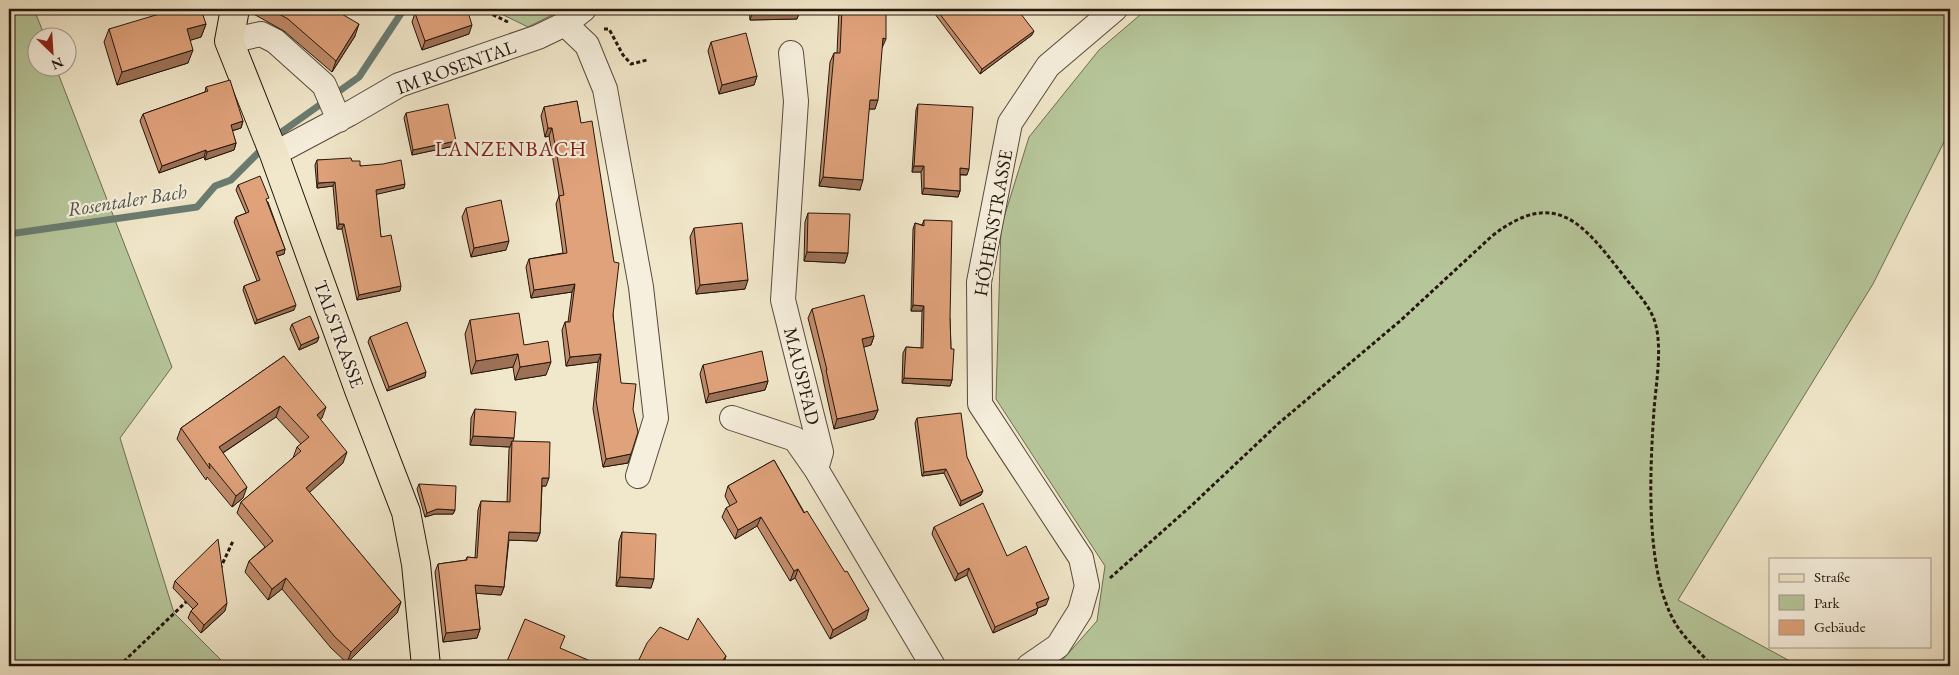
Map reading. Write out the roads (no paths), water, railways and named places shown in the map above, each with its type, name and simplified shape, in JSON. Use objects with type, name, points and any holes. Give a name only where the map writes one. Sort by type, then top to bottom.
[{"type":"main road","points":[[229,41],[234,9]]},
{"type":"main road","name":"TALSTRASSE","points":[[229,41],[274,154],[359,390],[406,512],[416,564],[426,666]]},
{"type":"street","name":"IM ROSENTAL","points":[[274,154],[334,106],[399,86],[538,37],[565,24],[584,9]]},
{"type":"street","name":"HÖHENSTRASSE","points":[[1029,666],[1058,646],[1080,611],[1087,586],[1081,558],[980,404],[979,282],[1010,123],[1048,66],[1115,9]]},
{"type":"street","points":[[565,24],[587,45],[605,89],[641,287],[656,418],[638,476]]},
{"type":"street","points":[[229,41],[261,34],[275,41],[324,85],[334,106]]},
{"type":"street","name":"MAUSPFAD","points":[[791,53],[796,101],[782,300],[821,452],[816,470]]},
{"type":"street","points":[[732,418],[795,439],[816,470],[929,663]]},
{"type":"waterway","name":"Rosentaler Bach","points":[[283,131],[359,77],[404,9]]},
{"type":"waterway","name":"Rosentaler Bach","points":[[9,234],[197,207],[215,186],[231,180],[258,153]]},
{"type":"district","name":"LANZENBACH","points":[[511,148]]}]
